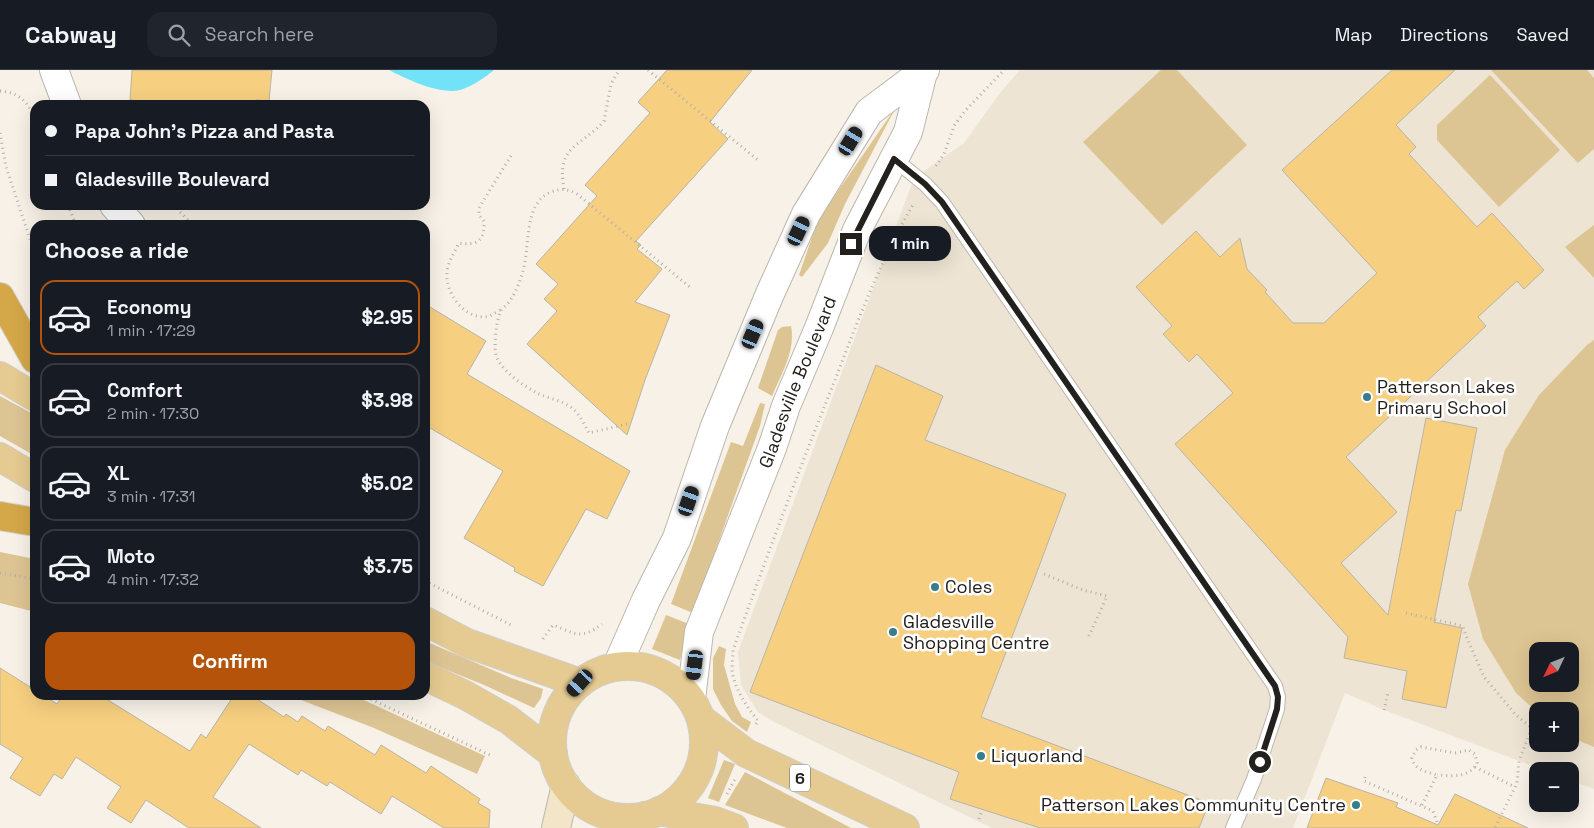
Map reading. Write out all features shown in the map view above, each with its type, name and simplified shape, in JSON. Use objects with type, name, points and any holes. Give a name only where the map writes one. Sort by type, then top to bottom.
[{"type":"highway","points":[[0,296],[30,350]]},
{"type":"highway","points":[[0,516],[30,521]]},
{"type":"main road","points":[[0,376],[30,394]]},
{"type":"main road","points":[[0,456],[30,475]]},
{"type":"main road","points":[[430,624],[467,643],[580,683]]},
{"type":"main road","name":"6","points":[[734,828],[715,821],[622,817],[601,812],[581,801],[566,785],[558,770],[553,754],[552,734],[557,715],[566,697],[580,683],[597,672],[617,666],[638,666],[658,672],[676,684],[696,709],[746,753],[905,828]]},
{"type":"main road","points":[[430,678],[509,720],[553,754]]},
{"type":"main road","points":[[647,818],[678,799],[692,782],[698,769],[704,741],[696,709]]},
{"type":"main road","points":[[556,828],[566,785]]},
{"type":"street","points":[[54,70],[65,100]]},
{"type":"street","name":"Gladesville Boulevard","points":[[696,709],[699,632],[839,272],[857,230],[908,132],[924,71]]},
{"type":"street","name":"Gladesville Boulevard","points":[[617,666],[646,600],[677,538],[715,426],[768,296],[806,214],[869,112],[924,71]]},
{"type":"street","points":[[118,210],[127,220]]},
{"type":"lane","points":[[894,159],[925,184],[942,202],[1275,686],[1278,697],[1277,709],[1254,779],[1233,828]]},
{"type":"path","points":[[564,189],[562,170],[564,160],[584,137],[604,121],[611,84],[619,70]]},
{"type":"path","points":[[648,70],[759,161]]},
{"type":"path","points":[[758,721],[742,698],[732,672],[733,650],[808,446],[882,265],[909,211],[944,154],[954,126],[964,112],[1004,70]]},
{"type":"path","points":[[0,91],[19,96],[30,106]]},
{"type":"path","points":[[0,133],[6,167],[30,239]]},
{"type":"path","points":[[512,154],[479,208],[479,215],[484,221],[483,235],[473,244],[458,243],[449,262],[447,278],[453,297],[466,311],[481,316],[489,316],[501,310],[510,301],[523,274],[534,208],[543,196],[553,191],[564,189],[577,194],[691,288]]},
{"type":"path","points":[[178,210],[187,220]]},
{"type":"path","points":[[501,310],[495,349],[496,357],[514,378],[537,392],[568,405],[578,415],[590,433],[627,424]]},
{"type":"path","points":[[0,573],[30,578]]},
{"type":"path","points":[[1044,574],[1083,590],[1107,596],[1088,638]]},
{"type":"path","points":[[430,584],[517,628]]},
{"type":"path","points":[[1406,613],[1463,626],[1466,638],[1484,677],[1516,714],[1532,728],[1519,761],[1514,787],[1495,828]]},
{"type":"path","points":[[542,641],[553,625],[580,635],[593,631],[602,623]]},
{"type":"path","points":[[1384,710],[1388,693]]},
{"type":"path","points":[[373,700],[492,756]]},
{"type":"path","points":[[1418,748],[1454,753],[1469,750],[1477,758],[1472,770],[1462,774],[1437,775],[1419,769],[1414,764],[1412,755],[1418,748]]},
{"type":"path","points":[[1475,766],[1514,787]]},
{"type":"path","points":[[725,798],[737,775]]},
{"type":"path","points":[[1422,805],[1437,775]]},
{"type":"path","points":[[1365,777],[1364,781],[1433,811],[1437,822]]},
{"type":"path","points":[[980,819],[982,810]]},
{"type":"shaded area","points":[[1020,70],[1594,70],[1594,789],[1579,783],[1579,762],[1529,762],[1529,765],[1384,710],[1345,693],[1293,828],[992,828],[774,722],[758,712],[741,685],[738,652],[914,178],[964,143],[1000,93]]},
{"type":"shaded area","points":[[1161,70],[1177,70],[1247,145],[1162,225],[1083,142]]},
{"type":"shaded area","points":[[1491,70],[1587,70],[1594,78],[1594,149],[1578,163]]},
{"type":"shaded area","points":[[1490,75],[1560,150],[1499,207],[1437,140],[1437,125]]},
{"type":"shaded area","points":[[896,107],[845,204],[828,243],[802,277],[799,275],[818,220]]},
{"type":"shaded area","points":[[1594,225],[1594,278],[1565,247]]},
{"type":"shaded area","points":[[791,326],[790,353],[772,396],[758,388],[778,330],[782,327]]},
{"type":"shaded area","points":[[1594,340],[1594,747],[1579,741],[1579,702],[1529,702],[1529,705],[1516,693],[1483,639],[1468,584],[1505,450],[1539,395]]},
{"type":"shaded area","points":[[0,396],[30,412],[30,453],[0,436]]},
{"type":"shaded area","points":[[760,403],[765,404],[760,426],[693,613],[671,604],[731,442],[743,446]]},
{"type":"shaded area","points":[[0,552],[30,558],[30,611],[0,603]]},
{"type":"shaded area","points":[[666,615],[689,624],[680,660],[652,649]]},
{"type":"shaded area","points":[[430,643],[511,678],[543,689],[541,698],[534,708],[430,663]]},
{"type":"shaded area","points":[[719,646],[726,649],[724,665],[735,704],[742,717],[751,722],[747,732],[732,721],[713,689],[713,658]]},
{"type":"shaded area","points":[[301,700],[364,700],[485,756],[477,774],[374,728]]},
{"type":"shaded area","points":[[724,760],[735,764],[719,802],[708,798]]},
{"type":"shaded area","points":[[745,772],[851,828],[787,828],[725,805]]},
{"type":"water","points":[[389,70],[494,70],[469,86],[452,91],[423,85]]},
{"type":"building","points":[[132,70],[272,70],[269,100],[130,100]]},
{"type":"building","points":[[667,70],[752,70],[710,122],[728,139],[636,241],[641,245],[637,249],[662,269],[635,302],[670,315],[645,380],[627,435],[527,344],[557,311],[544,299],[558,284],[536,264],[597,196],[585,185],[650,113],[638,102]]},
{"type":"building","points":[[1392,70],[1455,70],[1396,125],[1416,147],[1409,154],[1477,227],[1492,213],[1544,270],[1524,289],[1517,281],[1478,317],[1486,326],[1346,457],[1397,512],[1341,563],[1388,615],[1426,418],[1477,428],[1461,511],[1456,510],[1434,622],[1462,628],[1446,708],[1402,699],[1407,671],[1344,658],[1348,637],[1175,444],[1233,393],[1197,354],[1189,362],[1163,334],[1172,326],[1136,287],[1196,231],[1220,257],[1240,238],[1247,269],[1267,290],[1265,292],[1293,323],[1324,323],[1377,273],[1282,170]]},
{"type":"building","points":[[430,307],[486,341],[467,374],[630,471],[607,519],[586,509],[543,586],[514,571],[515,568],[464,538],[503,471],[430,428]]},
{"type":"building","name":"Gladesville Shopping Centre","points":[[876,365],[943,396],[925,440],[1066,494],[981,717],[1209,803],[1199,828],[1040,828],[950,799],[959,772],[750,692]]},
{"type":"building","points":[[0,668],[30,687],[30,700],[51,700],[57,704],[60,700],[108,700],[190,751],[201,734],[206,738],[231,700],[258,700],[284,717],[286,714],[298,722],[302,716],[325,731],[328,726],[375,755],[381,745],[426,773],[431,766],[480,799],[478,803],[490,810],[489,828],[444,828],[392,796],[381,814],[330,782],[327,786],[301,770],[298,775],[249,744],[213,797],[261,828],[189,828],[146,800],[131,823],[107,808],[121,787],[76,757],[62,779],[54,774],[40,796],[10,778],[23,758],[0,744]]},
{"type":"building","name":"Patterson Lakes Community Centre","points":[[1326,778],[1398,803],[1396,807],[1438,825],[1455,794],[1528,828],[1307,828]]},
{"type":"place","name":"Patterson Lakes Primary School","points":[[1367,397]]},
{"type":"place","name":"Coles","points":[[935,587]]},
{"type":"place","name":"Gladesville Shopping Centre","points":[[893,632]]},
{"type":"place","name":"Liquorland","points":[[981,756]]},
{"type":"place","name":"Patterson Lakes Community Centre","points":[[1356,805]]},
{"type":"route","points":[[851,244],[894,159],[925,184],[942,202],[1275,686],[1278,697],[1277,709],[1260,762]]}]
